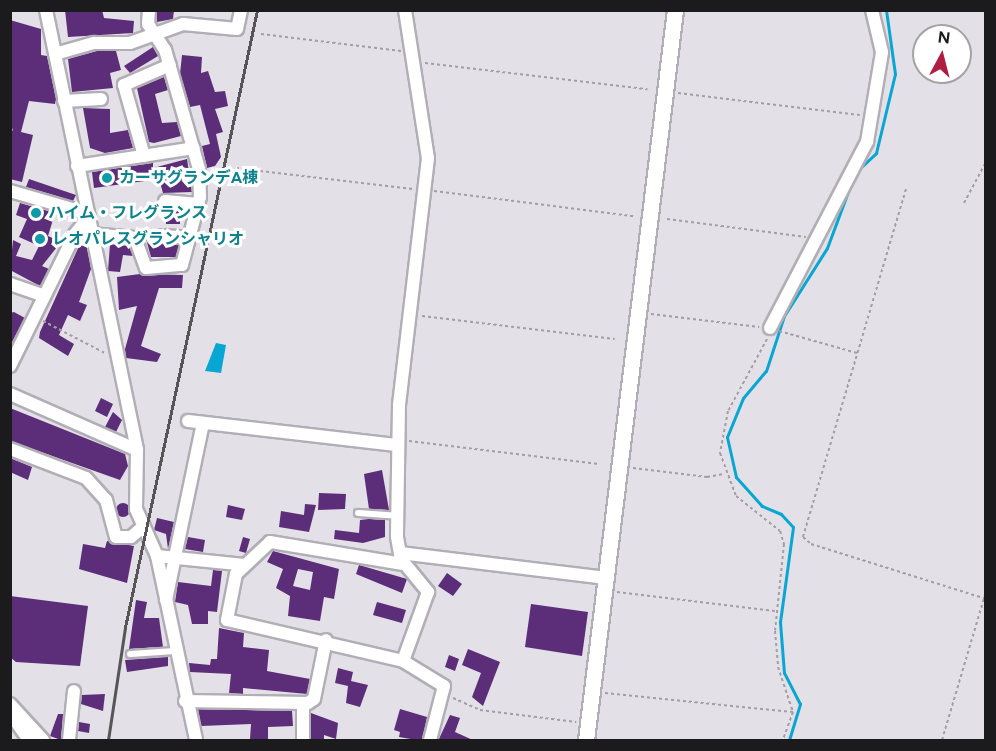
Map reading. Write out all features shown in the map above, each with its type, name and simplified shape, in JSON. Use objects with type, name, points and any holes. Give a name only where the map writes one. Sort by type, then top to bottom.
[{"type":"street","points":[[46,10],[137,450],[136,509],[157,556],[185,701],[196,741]]},
{"type":"street","points":[[91,234],[135,238],[146,268],[182,265],[198,204],[194,148],[170,65],[154,36],[148,10]]},
{"type":"street","points":[[183,24],[184,10]]},
{"type":"street","points":[[55,54],[154,36],[183,24],[237,29],[242,10]]},
{"type":"street","points":[[404,661],[428,592],[402,559],[397,516],[397,442],[428,158],[411,67],[405,10]]},
{"type":"street","points":[[586,741],[675,10]]},
{"type":"street","points":[[770,328],[821,239],[875,117],[882,52],[872,10]]},
{"type":"street","points":[[144,156],[124,85],[170,65]]},
{"type":"street","points":[[64,100],[101,99]]},
{"type":"street","points":[[77,166],[194,148]]},
{"type":"street","points":[[10,191],[87,216]]},
{"type":"street","points":[[165,201],[198,204]]},
{"type":"street","points":[[10,366],[87,216]]},
{"type":"street","points":[[164,236],[189,238]]},
{"type":"street","points":[[10,284],[45,296]]},
{"type":"street","points":[[10,394],[137,450]]},
{"type":"street","points":[[188,421],[397,442]]},
{"type":"street","points":[[165,601],[178,558],[204,423]]},
{"type":"street","points":[[10,448],[86,478],[106,500],[116,537],[130,537],[143,527]]},
{"type":"street","points":[[430,741],[442,694],[440,680],[404,661],[326,640],[230,623],[234,578],[245,565],[274,542],[402,559],[606,579]]},
{"type":"street","points":[[157,556],[245,565]]},
{"type":"street","points":[[185,701],[303,703],[314,699],[326,640]]},
{"type":"street","points":[[69,741],[74,691]]},
{"type":"street","points":[[303,703],[303,741]]},
{"type":"street","points":[[10,704],[42,741]]},
{"type":"street","points":[[10,713],[29,741]]},
{"type":"lane","points":[[358,513],[397,516]]},
{"type":"lane","points":[[130,654],[175,651]]},
{"type":"path","points":[[261,34],[409,52]]},
{"type":"path","points":[[411,67],[424,62],[647,89]]},
{"type":"path","points":[[677,93],[875,117]]},
{"type":"path","points":[[964,204],[986,162]]},
{"type":"path","points":[[236,168],[633,216]]},
{"type":"path","points":[[906,189],[803,537],[811,544],[984,598]]},
{"type":"path","points":[[667,219],[821,239]]},
{"type":"path","points":[[638,313],[770,328],[857,353]]},
{"type":"path","points":[[35,316],[117,359]]},
{"type":"path","points":[[410,317],[615,339]]},
{"type":"path","points":[[770,328],[766,346],[725,419],[720,453],[724,474],[736,496],[780,531],[784,544],[775,611],[778,667],[793,712],[783,741]]},
{"type":"path","points":[[397,442],[599,464]]},
{"type":"path","points":[[633,468],[707,477],[724,474]]},
{"type":"path","points":[[942,741],[986,591]]},
{"type":"path","points":[[617,592],[775,611]]},
{"type":"path","points":[[605,693],[793,712]]},
{"type":"path","points":[[442,694],[480,710],[588,723]]},
{"type":"water","points":[[216,343],[226,345],[221,373],[205,371]]},
{"type":"building","points":[[65,10],[102,10],[104,18],[134,21],[133,33],[68,37]]},
{"type":"building","points":[[157,10],[174,10],[173,19],[157,22]]},
{"type":"building","points":[[10,20],[41,29],[41,55],[47,56],[56,99],[55,104],[29,101],[21,132],[33,135],[22,182],[10,179]]},
{"type":"building","points":[[153,47],[158,56],[130,73],[124,66]]},
{"type":"building","points":[[97,51],[116,51],[121,70],[110,73],[113,88],[72,92],[68,59]]},
{"type":"building","points":[[182,55],[202,57],[201,73],[208,71],[215,92],[225,91],[228,106],[215,109],[223,132],[216,134],[221,157],[215,166],[207,168],[202,146],[210,144],[200,105],[190,107],[180,74]]},
{"type":"building","points":[[164,77],[168,90],[155,94],[162,123],[177,122],[181,136],[154,143],[149,142],[137,88]]},
{"type":"building","points":[[83,108],[110,109],[110,133],[128,130],[133,148],[105,153],[90,148]]},
{"type":"building","points":[[187,159],[192,192],[163,193],[159,179],[94,188],[92,172],[153,163],[153,168]]},
{"type":"building","points":[[29,179],[76,195],[73,201],[26,187]]},
{"type":"building","points":[[20,203],[55,213],[48,236],[61,242],[42,266],[49,269],[40,286],[10,270],[13,240],[21,244],[16,256],[32,260],[39,246],[19,237],[27,219],[16,215]]},
{"type":"building","points":[[166,209],[188,211],[180,214],[180,224],[166,224]]},
{"type":"building","points":[[146,239],[179,245],[176,257],[151,257]]},
{"type":"building","points":[[80,244],[87,247],[91,269],[79,302],[87,305],[80,321],[68,315],[59,335],[74,344],[68,356],[39,338]]},
{"type":"building","points":[[110,244],[129,246],[133,256],[123,255],[120,272],[108,271]]},
{"type":"building","points":[[140,274],[183,275],[182,288],[159,288],[141,346],[161,354],[157,362],[126,358],[125,349],[137,306],[119,310],[117,277]]},
{"type":"building","points":[[14,312],[25,318],[10,346],[10,313]]},
{"type":"building","points":[[101,398],[113,404],[107,417],[95,411]]},
{"type":"building","points":[[10,408],[125,454],[128,466],[120,480],[10,441]]},
{"type":"building","points":[[113,412],[122,420],[116,432],[105,427]]},
{"type":"building","points":[[10,458],[32,467],[28,480],[10,472]]},
{"type":"building","points":[[382,470],[389,510],[369,509],[364,474]]},
{"type":"building","points":[[319,493],[346,494],[345,509],[318,510]]},
{"type":"building","points":[[120,503],[126,503],[130,510],[126,517],[120,517],[116,513],[116,507]]},
{"type":"building","points":[[305,504],[316,505],[309,532],[279,527],[281,511],[304,515]]},
{"type":"building","points":[[228,505],[245,509],[242,520],[226,517]]},
{"type":"building","points":[[157,518],[174,522],[168,549],[166,534],[154,530]]},
{"type":"building","points":[[360,520],[385,520],[385,537],[363,543],[334,539],[335,530],[359,533]]},
{"type":"building","points":[[188,537],[205,540],[203,552],[185,549]]},
{"type":"building","points":[[243,537],[250,539],[246,553],[239,551]]},
{"type":"building","points":[[107,541],[134,546],[127,583],[79,569],[83,544],[105,548]]},
{"type":"building","points":[[273,551],[339,569],[334,599],[324,597],[320,621],[288,616],[290,596],[276,588],[283,569],[267,562]],"holes":[[[298,569],[313,572],[310,590],[293,586]]]},
{"type":"building","points":[[359,565],[407,579],[402,593],[356,574]]},
{"type":"building","points":[[213,570],[222,571],[217,612],[208,611],[208,624],[192,624],[188,605],[175,602],[178,582],[211,586]]},
{"type":"building","points":[[447,573],[462,584],[453,596],[438,586]]},
{"type":"building","points":[[10,596],[88,606],[80,666],[16,662],[10,657]]},
{"type":"building","points":[[136,600],[147,602],[144,618],[159,618],[163,647],[129,649]]},
{"type":"building","points":[[377,602],[406,610],[402,623],[373,615]]},
{"type":"building","points":[[531,604],[588,612],[582,656],[525,647]]},
{"type":"building","points":[[219,628],[244,633],[243,647],[269,650],[267,671],[310,679],[307,694],[243,688],[243,694],[229,693],[231,674],[190,672],[189,663],[210,665],[211,659],[217,659]]},
{"type":"building","points":[[468,649],[500,662],[483,706],[472,697],[481,673],[462,665]]},
{"type":"building","points":[[449,655],[459,659],[455,671],[445,667]]},
{"type":"building","points":[[168,657],[168,666],[127,672],[125,660]]},
{"type":"building","points":[[338,668],[353,672],[351,681],[368,685],[360,707],[346,703],[348,686],[335,683]]},
{"type":"building","points":[[105,694],[103,711],[81,704],[82,695]]},
{"type":"building","points":[[198,709],[292,711],[293,726],[268,727],[268,740],[250,739],[251,724],[201,726]]},
{"type":"building","points":[[400,709],[427,717],[422,741],[399,737],[400,732],[394,730]]},
{"type":"building","points":[[311,713],[338,723],[336,739],[324,735],[324,741],[311,741]]},
{"type":"building","points":[[58,714],[63,714],[61,740],[50,736]]},
{"type":"building","points":[[450,715],[460,718],[455,732],[475,741],[438,741]]},
{"type":"building","points":[[79,722],[90,724],[89,733],[78,731]]},
{"type":"waterway","points":[[858,170],[876,153],[895,74],[886,10]]},
{"type":"waterway","points":[[789,740],[800,704],[784,673],[780,622],[793,527],[781,514],[762,506],[736,477],[727,437],[743,398],[766,371],[784,316],[827,248],[849,189]]},
{"type":"railway","points":[[108,740],[125,627],[257,10]]},
{"type":"place","name":"カーサグランデA棟","points":[[107,178]]},
{"type":"place","name":"ハイム・フレグランス","points":[[36,213]]},
{"type":"place","name":"レオパレスグランシャリオ","points":[[40,239]]}]
